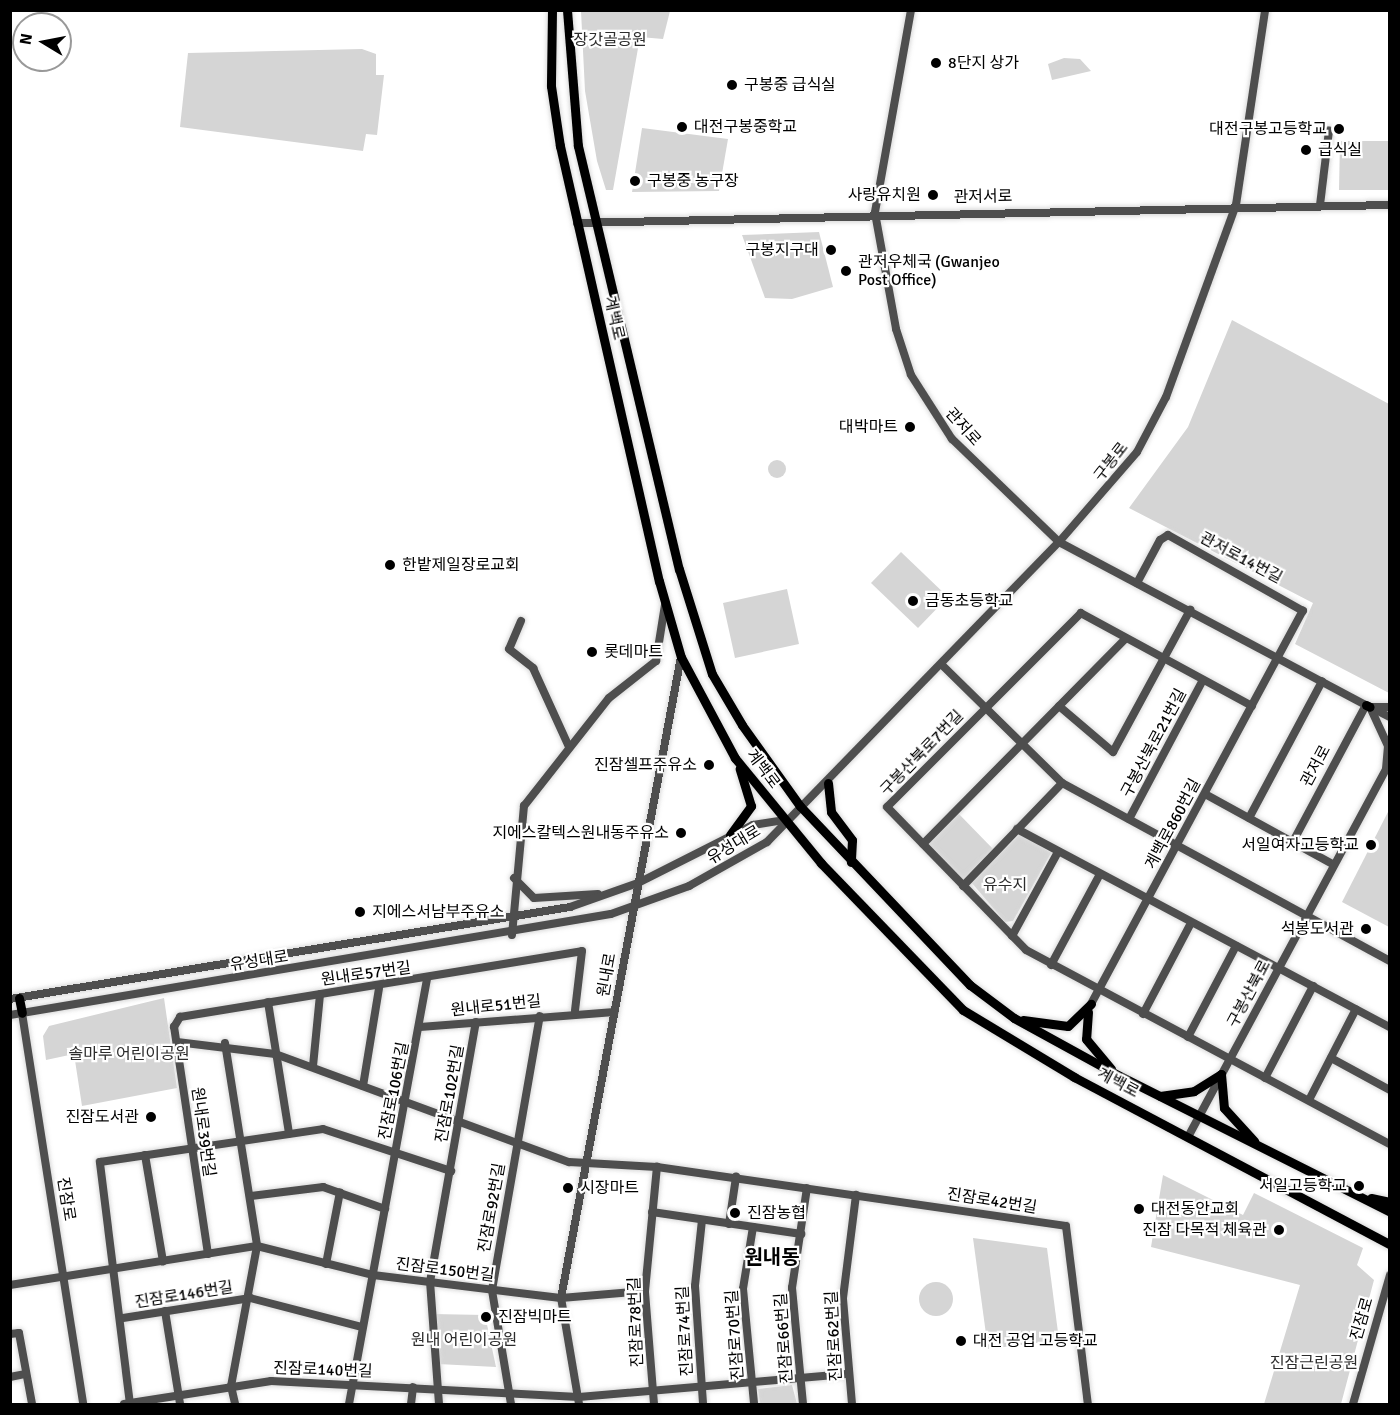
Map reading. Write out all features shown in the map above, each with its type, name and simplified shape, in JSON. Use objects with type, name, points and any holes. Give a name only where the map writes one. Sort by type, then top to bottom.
[{"type":"main road","name":"계백로","points":[[550,10],[551,86],[577,223],[665,606],[681,657],[735,758],[784,820],[928,979],[963,1010],[1002,1037],[1389,1244]]},
{"type":"main road","name":"계백로","points":[[568,11],[570,88],[597,223],[696,632],[742,725],[800,806],[970,985],[1014,1018],[1114,1073],[1389,1212]]},
{"type":"main road","points":[[730,835],[751,806],[735,758]]},
{"type":"main road","points":[[828,783],[831,812],[852,840],[851,862]]},
{"type":"main road","name":"진잠로","points":[[15,999],[21,1013]]},
{"type":"main road","points":[[1014,1018],[1068,1026],[1091,1004]]},
{"type":"main road","points":[[1091,1004],[1086,1039],[1114,1073]]},
{"type":"main road","points":[[1160,1096],[1194,1091],[1221,1074],[1230,1120],[1260,1147]]},
{"type":"main road","points":[[1358,1196],[1389,1202]]},
{"type":"street","name":"관저로","points":[[911,10],[875,213],[896,329],[924,404],[951,440],[1059,542],[1389,717]]},
{"type":"street","name":"구봉로","points":[[784,820],[828,783],[1059,542],[1137,452],[1166,397],[1236,205],[1265,10]]},
{"type":"street","points":[[1320,205],[1329,131]]},
{"type":"street","name":"관저서로","points":[[577,223],[875,213],[1236,205],[1389,205]]},
{"type":"street","name":"관저로14번길","points":[[1137,583],[1160,540],[1168,535],[1303,610],[1278,657]]},
{"type":"street","points":[[512,935],[510,921],[514,878],[524,806],[609,698],[656,661],[665,606]]},
{"type":"street","points":[[1059,706],[1113,752],[1190,610]]},
{"type":"street","points":[[986,707],[1081,613],[1252,706]]},
{"type":"street","points":[[521,621],[509,649],[533,669],[569,747]]},
{"type":"street","points":[[923,844],[1126,638]]},
{"type":"street","name":"원내로","points":[[579,1401],[561,1298],[584,1163],[681,657]]},
{"type":"street","name":"계백로860번길","points":[[1091,1004],[1278,657]]},
{"type":"street","name":"구봉산북로21번길","points":[[941,664],[1062,783],[1389,961]]},
{"type":"street","name":"구봉산북로21번길","points":[[1130,819],[1203,680]]},
{"type":"street","points":[[1249,818],[1322,681]]},
{"type":"street","name":"관저로","points":[[1293,842],[1368,706]]},
{"type":"street","points":[[1388,765],[1388,746],[1368,706],[1389,707]]},
{"type":"street","name":"구봉산북로7번길","points":[[986,707],[887,807],[1012,936],[1051,965],[1389,1144]]},
{"type":"street","name":"구봉산북로","points":[[1188,1137],[1388,765]]},
{"type":"street","points":[[963,886],[1062,783]]},
{"type":"street","points":[[1205,794],[1334,864]]},
{"type":"street","name":"유성대로","points":[[15,999],[510,921],[615,892],[638,883],[730,835],[784,820]]},
{"type":"street","name":"유성대로","points":[[10,1015],[512,935],[633,908],[688,886],[767,843],[784,820]]},
{"type":"street","points":[[1017,829],[1389,1027]]},
{"type":"street","points":[[1012,936],[1058,852]]},
{"type":"street","points":[[1051,965],[1100,874]]},
{"type":"street","points":[[514,878],[534,898],[615,892]]},
{"type":"street","points":[[1143,1014],[1191,923]]},
{"type":"street","points":[[1188,1037],[1236,946]]},
{"type":"street","name":"원내로57번길","points":[[177,1042],[174,1027],[180,1017],[320,994],[379,988],[582,951],[574,1011]]},
{"type":"street","name":"진잠로106번길","points":[[349,1404],[350,1385],[420,1028],[427,978]]},
{"type":"street","points":[[1265,1078],[1313,986]]},
{"type":"street","points":[[363,1086],[379,988]]},
{"type":"street","points":[[313,1066],[320,994]]},
{"type":"street","points":[[268,1002],[289,1133]]},
{"type":"street","points":[[1309,1100],[1356,1009]]},
{"type":"street","name":"원내로51번길","points":[[420,1028],[574,1011],[614,1012]]},
{"type":"street","name":"진잠로","points":[[21,1013],[83,1404]]},
{"type":"street","name":"진잠로92번길","points":[[511,1404],[492,1290],[540,1016]]},
{"type":"street","name":"진잠로102번길","points":[[439,1404],[430,1282],[476,1022]]},
{"type":"street","points":[[177,1042],[225,1043],[275,1054],[313,1066],[517,1145],[584,1163]]},
{"type":"street","name":"원내로39번길","points":[[177,1042],[208,1254]]},
{"type":"street","points":[[225,1043],[251,1196],[257,1246]]},
{"type":"street","points":[[1331,1058],[1389,1090]]},
{"type":"street","name":"진잠로102번길","points":[[116,1269],[100,1162],[323,1129],[451,1171]]},
{"type":"street","points":[[145,1155],[163,1261]]},
{"type":"street","name":"진잠로42번길","points":[[584,1163],[657,1167],[736,1177],[1066,1226],[1088,1404]]},
{"type":"street","name":"진잠로78번길","points":[[654,1404],[645,1291],[657,1167]]},
{"type":"street","points":[[729,1224],[736,1177]]},
{"type":"street","points":[[251,1196],[312,1186],[340,1192],[385,1209]]},
{"type":"street","name":"진잠로66번길","points":[[803,1404],[792,1288],[807,1188]]},
{"type":"street","points":[[326,1264],[340,1192]]},
{"type":"street","name":"진잠로62번길","points":[[852,1404],[843,1298],[856,1196]]},
{"type":"street","points":[[652,1212],[801,1234]]},
{"type":"street","name":"진잠로74번길","points":[[702,1220],[695,1286],[703,1404]]},
{"type":"street","name":"진잠로70번길","points":[[753,1227],[743,1289],[754,1404]]},
{"type":"street","name":"진잠로150번길","points":[[10,1285],[257,1246],[373,1275],[561,1298]]},
{"type":"street","name":"진잠로146번길","points":[[249,1298],[257,1246]]},
{"type":"street","name":"진잠로140번길","points":[[116,1269],[123,1318],[128,1404],[271,1381],[509,1392],[579,1401]]},
{"type":"street","name":"진잠로","points":[[1353,1404],[1389,1275]]},
{"type":"street","points":[[561,1298],[645,1291]]},
{"type":"street","points":[[235,1404],[231,1386],[249,1298]]},
{"type":"street","name":"진잠로146번길","points":[[123,1318],[249,1298],[362,1327]]},
{"type":"street","points":[[165,1311],[180,1404]]},
{"type":"street","points":[[15,1333],[32,1404]]},
{"type":"street","points":[[10,1377],[26,1374]]},
{"type":"street","points":[[579,1401],[849,1374]]},
{"type":"street","points":[[411,1404],[413,1387]]},
{"type":"green space","name":"장갓골공원","points":[[581,11],[670,11],[663,39],[640,37],[613,190],[606,190],[597,161],[585,91]]},
{"type":"green space","points":[[362,49],[376,54],[376,75],[384,75],[377,135],[366,134],[363,151],[180,127],[188,53]]},
{"type":"green space","points":[[1064,58],[1080,59],[1091,71],[1052,80],[1048,64]]},
{"type":"green space","points":[[642,128],[728,139],[719,191],[632,192]]},
{"type":"green space","points":[[1340,141],[1389,141],[1388,190],[1339,190]]},
{"type":"green space","points":[[819,232],[833,287],[792,299],[765,298],[742,235]]},
{"type":"green space","points":[[1232,320],[1389,404],[1389,693],[1295,644],[1313,603],[1129,508],[1188,427]]},
{"type":"green space","points":[[777,460],[783,463],[786,469],[783,475],[777,478],[771,475],[768,469],[771,463]]},
{"type":"green space","points":[[901,552],[948,597],[918,628],[871,583]]},
{"type":"green space","points":[[787,589],[799,644],[735,658],[723,603]]},
{"type":"green space","points":[[1389,810],[1389,927],[1342,902]]},
{"type":"green space","points":[[957,812],[994,850],[964,882],[927,843]]},
{"type":"green space","name":"유수지","points":[[1021,833],[1051,853],[1013,921],[1005,922],[971,882]]},
{"type":"green space","name":"솔마루 어린이공원","points":[[164,998],[177,1088],[82,1106],[74,1054],[46,1060],[43,1036],[49,1026]]},
{"type":"green space","name":"진잠근린공원","points":[[1163,1175],[1243,1215],[1254,1193],[1363,1248],[1357,1265],[1374,1280],[1341,1404],[1264,1404],[1300,1285],[1151,1247]]},
{"type":"green space","points":[[973,1238],[1047,1248],[1059,1340],[988,1349]]},
{"type":"green space","points":[[936,1282],[948,1287],[953,1299],[948,1311],[936,1316],[924,1311],[919,1299],[924,1287]]},
{"type":"green space","name":"원내 어린이공원","points":[[432,1314],[485,1315],[496,1367],[438,1364]]},
{"type":"green space","points":[[792,1385],[797,1404],[760,1404],[758,1389]]},
{"type":"place","name":"8단지 상가","points":[[936,63]]},
{"type":"place","name":"구봉중 급식실","points":[[732,85]]},
{"type":"place","name":"대전구봉중학교","points":[[682,127]]},
{"type":"place","name":"대전구봉고등학교","points":[[1339,129]]},
{"type":"place","name":"급식실","points":[[1306,150]]},
{"type":"place","name":"구봉중 농구장","points":[[635,181]]},
{"type":"place","name":"사랑유치원","points":[[933,195]]},
{"type":"place","name":"구봉지구대","points":[[831,250]]},
{"type":"place","name":"관저우체국 (Gwanjeo Post Office)","points":[[846,271]]},
{"type":"place","name":"대박마트","points":[[910,427]]},
{"type":"place","name":"한밭제일장로교회","points":[[390,565]]},
{"type":"place","name":"금동초등학교","points":[[913,601]]},
{"type":"place","name":"롯데마트","points":[[592,652]]},
{"type":"place","name":"진잠셀프주유소","points":[[709,765]]},
{"type":"place","name":"지에스칼텍스원내동주유소","points":[[681,833]]},
{"type":"place","name":"서일여자고등학교","points":[[1371,845]]},
{"type":"place","name":"지에스서남부주유소","points":[[360,912]]},
{"type":"place","name":"석봉도서관","points":[[1366,929]]},
{"type":"place","name":"진잠도서관","points":[[151,1117]]},
{"type":"place","name":"서일고등학교","points":[[1359,1186]]},
{"type":"place","name":"시장마트","points":[[568,1188]]},
{"type":"place","name":"대전동안교회","points":[[1139,1209]]},
{"type":"place","name":"진잠농협","points":[[735,1213]]},
{"type":"place","name":"진잠 다목적 체육관","points":[[1279,1230]]},
{"type":"place","name":"진잠빅마트","points":[[486,1317]]},
{"type":"place","name":"대전 공업 고등학교","points":[[961,1341]]},
{"type":"district","name":"원내동","points":[[772,1257]]}]
